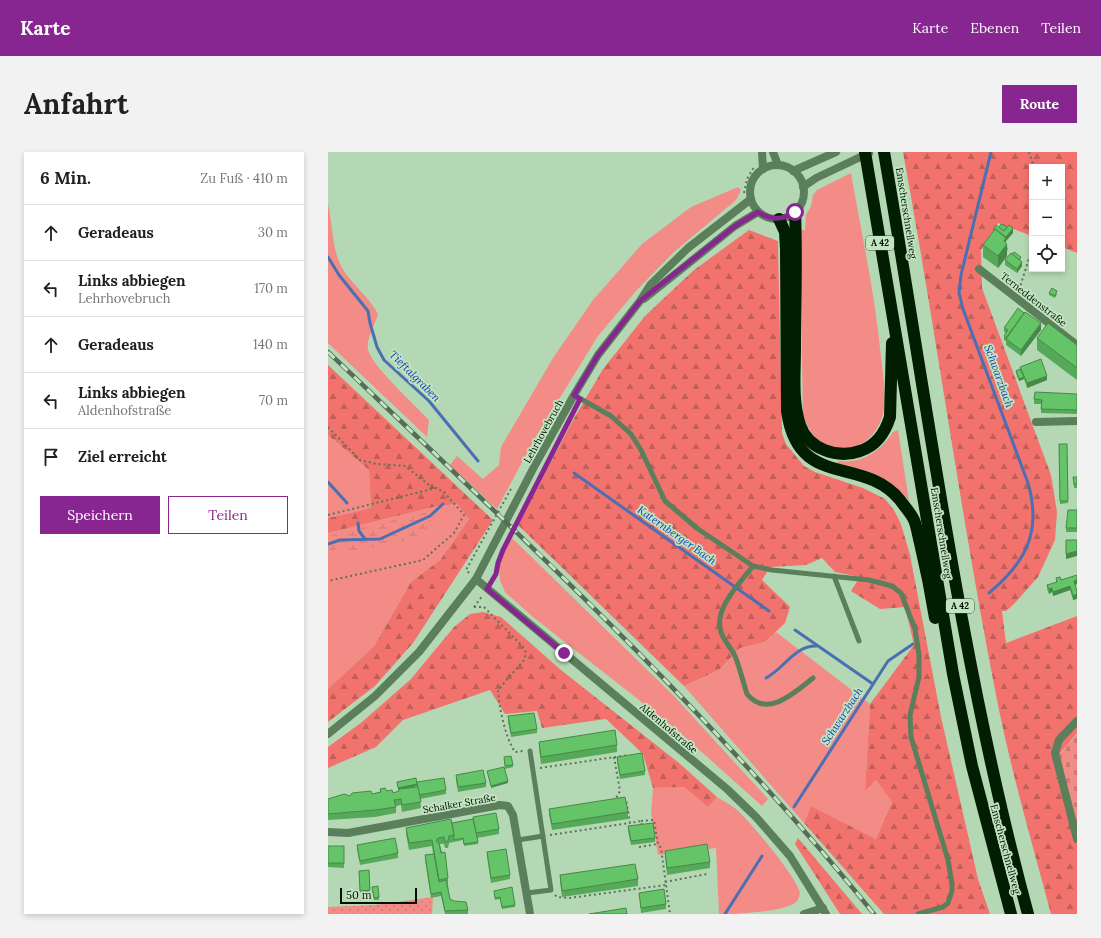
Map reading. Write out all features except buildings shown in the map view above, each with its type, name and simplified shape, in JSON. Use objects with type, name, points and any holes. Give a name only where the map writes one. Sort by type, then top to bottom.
[{"type":"highway","name":"Emscherschnellweg","points":[[865,152],[953,674],[972,766],[1011,914]]},
{"type":"highway","name":"Emscherschnellweg","points":[[885,155],[966,640],[985,737],[1028,914]]},
{"type":"highway","points":[[795,212],[795,387],[800,425],[806,436],[816,446],[835,454],[854,453],[875,443],[887,427],[890,417],[894,320]]},
{"type":"highway","points":[[780,219],[785,232],[786,250],[787,411],[792,436],[804,454],[818,463],[872,480],[887,488],[899,499],[914,520],[926,568],[940,641],[953,674]]},
{"type":"street","points":[[762,152],[763,169]]},
{"type":"street","points":[[773,152],[778,165]]},
{"type":"street","points":[[793,171],[836,152]]},
{"type":"street","points":[[803,187],[816,178],[871,152]]},
{"type":"street","points":[[778,165],[793,171],[799,178],[803,187],[803,199],[795,212],[780,219],[765,216],[758,212],[751,199],[752,182],[763,169],[778,165]]},
{"type":"street","name":"Lehrhovebruch","points":[[476,579],[508,515],[574,395],[598,355],[640,301],[651,284],[688,248],[751,199]]},
{"type":"street","name":"Lehrhovebruch","points":[[640,301],[735,226],[758,212]]},
{"type":"street","name":"Terneddenstraße","points":[[979,269],[1077,345]]},
{"type":"street","points":[[1036,422],[1077,421]]},
{"type":"street","points":[[328,734],[375,696],[419,652],[476,579]]},
{"type":"street","name":"Aldenhofstraße","points":[[476,579],[727,789],[756,817],[790,856],[824,911]]},
{"type":"street","points":[[1077,721],[1059,740],[1055,749],[1074,812],[1077,839]]},
{"type":"street","name":"Schalker Straße","points":[[328,832],[348,833],[500,805],[508,806],[514,815],[530,914]]},
{"type":"street","points":[[804,914],[824,911]]},
{"type":"lane","points":[[574,395],[611,416],[631,434],[641,450],[665,501],[698,529],[753,566],[772,570],[868,580],[892,586],[898,590],[905,600],[916,634],[919,655],[919,677],[910,711],[909,725],[917,758],[934,806],[948,860],[952,884],[952,892],[948,903],[943,907],[918,914]]},
{"type":"lane","points":[[753,566],[727,602],[720,618],[720,628],[735,657],[745,690],[751,699],[760,704],[772,704],[790,696],[812,678]]},
{"type":"lane","points":[[834,576],[859,641]]},
{"type":"lane","points":[[527,894],[551,890],[530,751]]},
{"type":"lane","points":[[518,840],[543,836]]},
{"type":"path","points":[[1029,152],[1033,164]]},
{"type":"path","points":[[1017,298],[1029,260]]},
{"type":"path","points":[[328,427],[360,460],[377,464],[405,466],[433,488],[444,492],[464,515],[454,533],[429,556],[415,563],[328,582]]},
{"type":"path","points":[[328,515],[433,488]]},
{"type":"path","points":[[530,751],[515,752],[511,745],[498,690],[524,660],[526,653],[524,648],[484,607],[474,607],[496,574],[498,563],[535,488]]},
{"type":"path","points":[[476,579],[466,570],[501,508]]},
{"type":"path","points":[[533,769],[629,755],[630,759]]},
{"type":"path","points":[[614,757],[620,791],[614,801],[626,799],[630,823]]},
{"type":"path","points":[[543,836],[654,820],[658,844],[661,848],[670,914]]},
{"type":"path","points":[[641,821],[642,828]]},
{"type":"path","points":[[639,847],[658,844]]},
{"type":"path","points":[[551,890],[557,897],[569,898],[666,883],[707,874]]},
{"type":"green space","points":[[903,152],[1077,152],[1077,253],[1065,248],[1065,164],[1029,164],[1029,235],[998,223],[981,250],[982,288],[1051,475],[1057,512],[1055,540],[1038,577],[1014,604],[1006,611],[1002,611],[1006,643],[1077,616],[1077,733],[1055,759],[1077,841],[1077,914],[1051,914],[1005,736],[973,571]]},
{"type":"green space","points":[[851,173],[874,304],[884,378],[884,409],[878,427],[866,441],[849,450],[840,450],[830,448],[816,439],[810,431],[803,416],[800,230],[805,230],[806,215],[811,206],[813,195],[817,190]]},
{"type":"green space","points":[[738,187],[741,190],[736,200],[674,252],[636,291],[598,336],[535,438],[497,509],[450,465],[457,456],[483,479],[499,465],[501,447],[553,358],[593,300],[642,244],[691,207]]},
{"type":"green space","points":[[328,204],[334,246],[338,259],[346,274],[369,300],[378,314],[369,337],[368,350],[377,366],[429,420],[427,437],[328,343]]},
{"type":"green space","points":[[749,230],[778,241],[782,433],[786,444],[804,466],[815,472],[863,488],[885,499],[894,510],[901,524],[910,555],[941,717],[978,879],[990,914],[884,914],[804,823],[811,806],[876,839],[892,802],[876,780],[865,791],[870,704],[914,645],[905,607],[880,609],[851,591],[860,577],[835,572],[822,558],[806,565],[770,567],[762,580],[790,607],[785,623],[765,642],[740,648],[719,670],[684,686],[518,525],[573,420],[603,369],[645,316],[694,270]]},
{"type":"green space","points":[[328,365],[493,520],[413,643],[375,686],[328,722],[328,689],[374,646],[411,582],[440,560],[469,519],[457,504],[438,506],[328,533],[328,518],[371,508],[369,470],[328,435]]},
{"type":"green space","points":[[898,430],[909,501],[894,486],[877,475],[838,464],[838,461],[855,460],[870,455],[883,445],[893,432]]},
{"type":"green space","points":[[328,435],[369,470],[371,508],[328,518]]},
{"type":"green space","points":[[457,504],[469,519],[440,560],[411,582],[374,646],[328,689],[328,533],[438,506]]},
{"type":"green space","points":[[428,512],[431,521],[427,532],[413,539],[390,545],[328,554],[328,536]]},
{"type":"green space","points":[[512,538],[674,696],[768,799],[762,806],[676,729],[533,617],[505,592],[500,580],[499,568],[502,556]]},
{"type":"green space","points":[[483,612],[501,617],[561,670],[679,763],[717,797],[708,807],[684,787],[653,788],[643,754],[606,719],[542,728],[537,711],[505,714],[490,690],[403,720],[376,747],[328,768],[328,747],[362,722],[411,679],[454,627],[470,614]]},
{"type":"green space","points":[[776,632],[870,704],[865,791],[876,780],[892,802],[876,839],[811,806],[804,823],[684,686],[719,670],[740,648],[765,642]]},
{"type":"green space","points":[[1077,734],[1077,841],[1055,759]]},
{"type":"green space","points":[[684,787],[708,807],[717,797],[733,806],[743,816],[783,863],[800,893],[797,901],[782,908],[771,910],[719,914],[716,848],[658,855],[651,813],[653,788]]},
{"type":"green space","points":[[798,838],[862,914],[840,914],[795,844]]},
{"type":"green space","points":[[433,897],[432,914],[328,914],[328,907],[375,905]]},
{"type":"waterway","name":"Schwarzbach","points":[[989,593],[1013,570],[1028,545],[1032,531],[1033,516],[1032,501],[1028,483],[963,309],[959,293],[961,275],[991,152]]},
{"type":"waterway","name":"Tieftalgraben","points":[[328,257],[339,275],[368,311],[377,347],[384,360],[429,401],[478,461]]},
{"type":"waterway","name":"Katernberger Bach","points":[[574,473],[769,611]]},
{"type":"waterway","points":[[328,482],[347,503]]},
{"type":"waterway","name":"Katernberger Bach","points":[[328,544],[340,540],[380,539],[430,516],[443,504]]},
{"type":"waterway","points":[[358,523],[359,531],[365,539]]},
{"type":"waterway","name":"Katernberger Bach","points":[[795,630],[873,684]]},
{"type":"waterway","name":"Schwarzbach","points":[[794,807],[888,661],[913,644]]},
{"type":"waterway","points":[[766,678],[773,674],[796,653],[808,647],[816,646]]},
{"type":"waterway","name":"Schwarzbach","points":[[725,914],[762,856]]},
{"type":"railway","points":[[328,352],[541,555],[679,694],[811,839],[874,914]]},
{"type":"route","points":[[564,653],[487,589],[496,574],[503,550],[580,399],[574,395],[598,355],[640,301],[659,288],[697,255],[735,226],[758,212],[765,216],[780,219],[795,212]]}]
